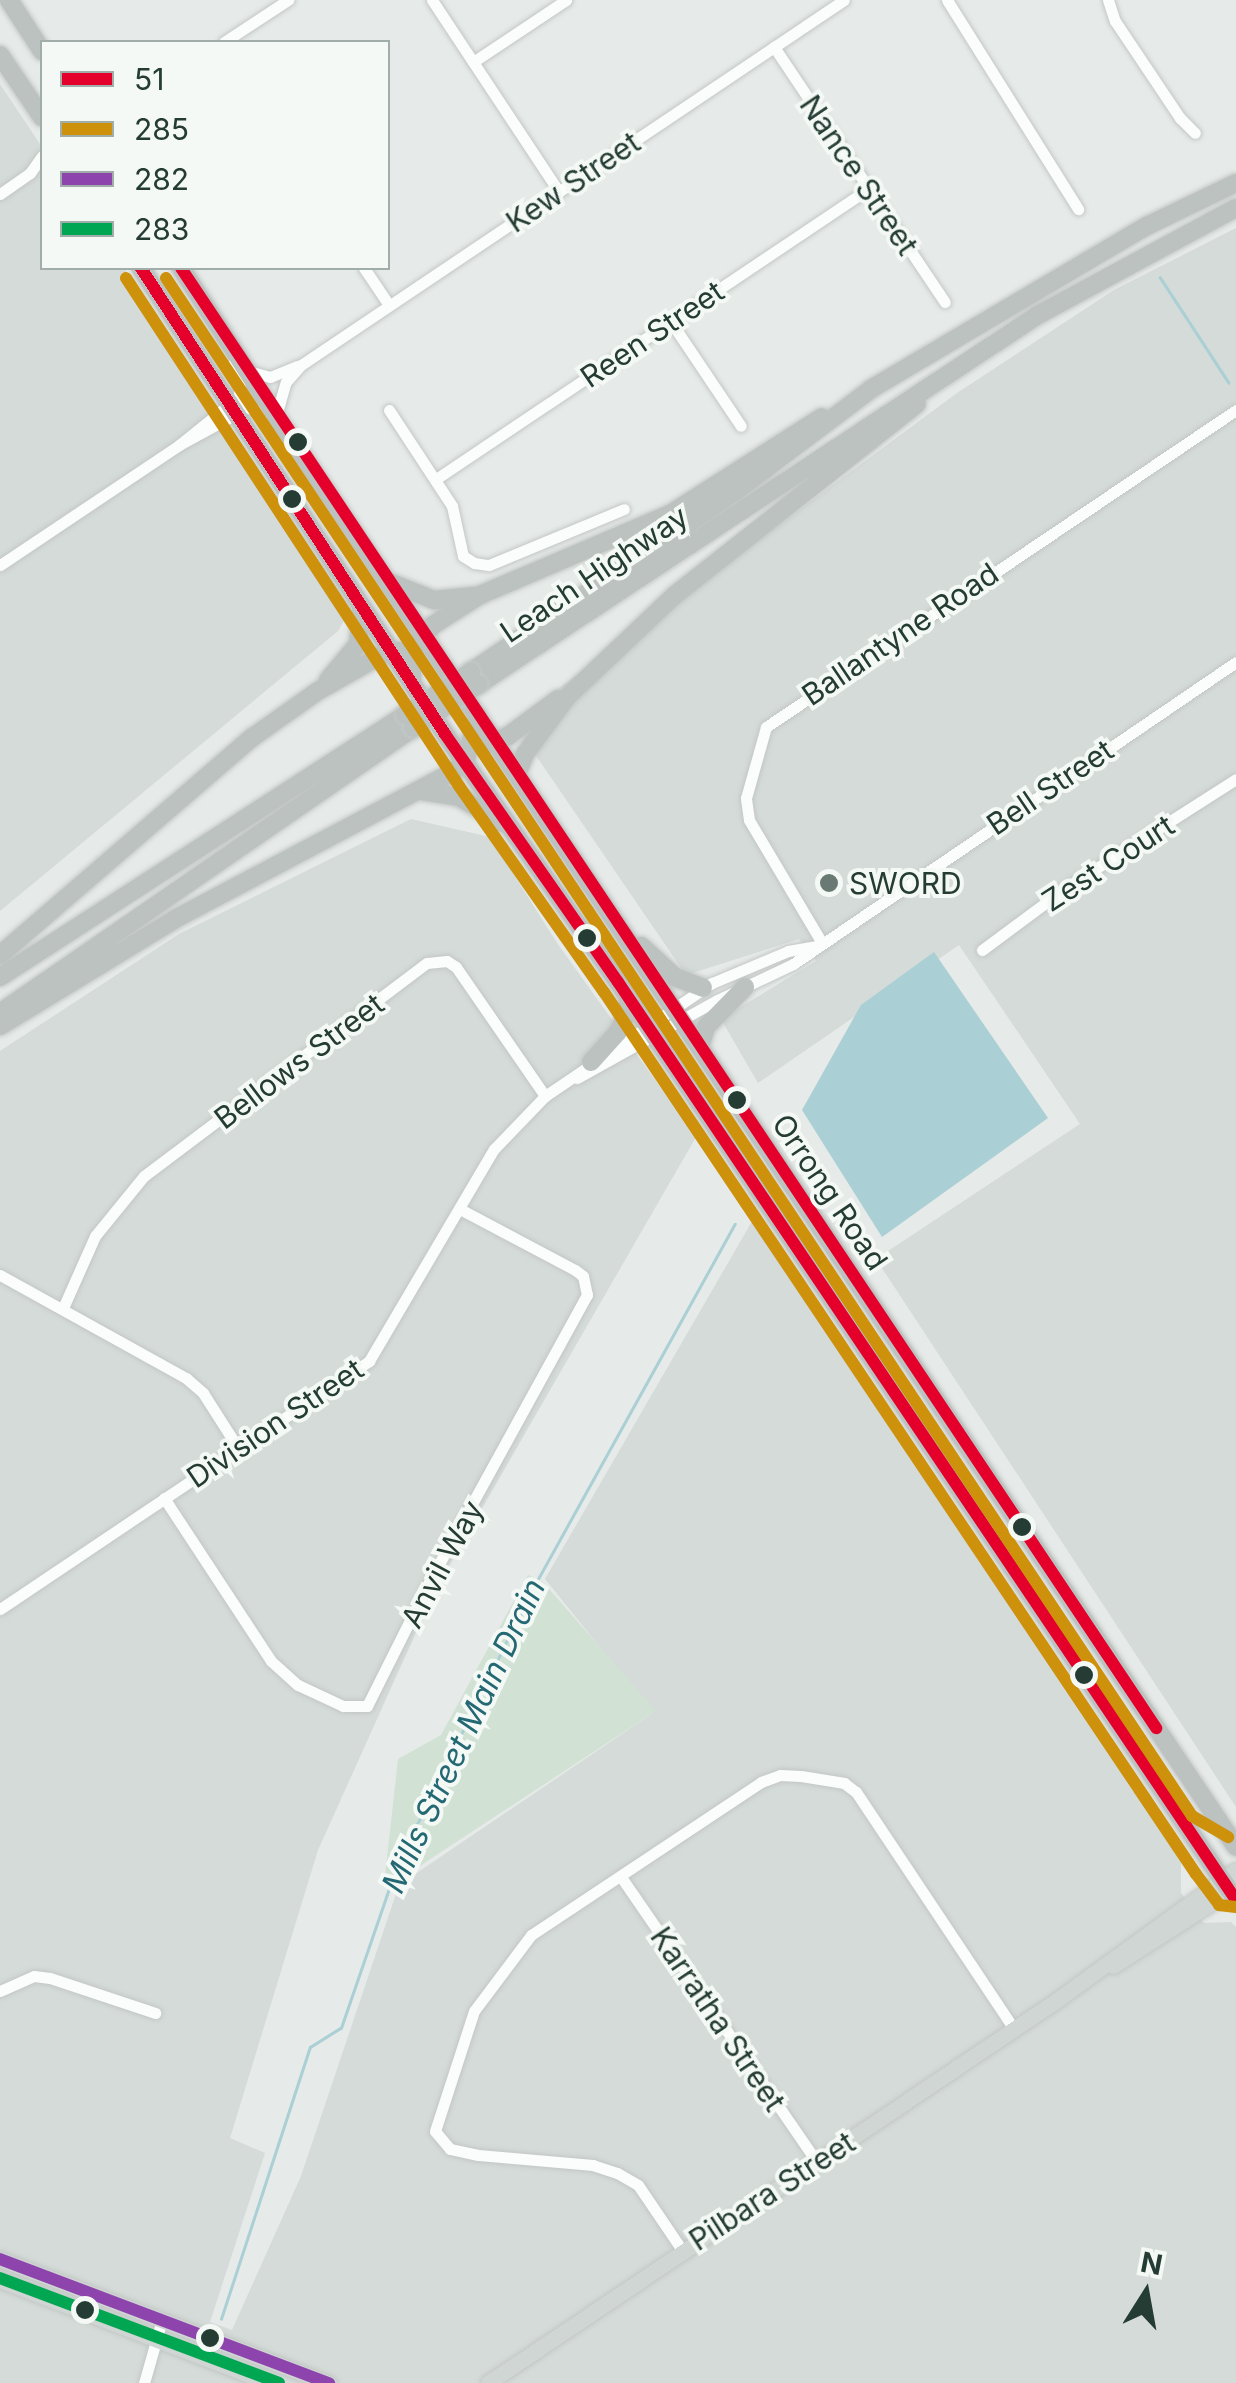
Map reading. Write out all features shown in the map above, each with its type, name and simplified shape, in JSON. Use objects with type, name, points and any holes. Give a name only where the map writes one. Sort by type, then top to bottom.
[{"type":"highway","points":[[9,0],[40,49]]},
{"type":"highway","points":[[0,55],[40,114]]},
{"type":"highway","name":"Leach Highway","points":[[475,678],[872,389],[1147,226],[1236,183]]},
{"type":"highway","name":"Leach Highway","points":[[0,1013],[475,678],[1017,328],[1236,208]]},
{"type":"highway","points":[[142,270],[237,407],[412,684],[446,734],[468,754]]},
{"type":"highway","name":"Orrong Road","points":[[182,270],[606,910],[1236,1847]]},
{"type":"highway","points":[[0,1026],[175,919],[421,791],[468,754],[496,742],[580,684],[744,539],[1017,328]]},
{"type":"highway","points":[[412,684],[412,650],[423,634],[480,595],[670,514],[872,389]]},
{"type":"highway","points":[[388,582],[434,600],[480,595]]},
{"type":"highway","points":[[318,691],[358,644],[362,606]]},
{"type":"highway","points":[[0,955],[252,737],[318,691],[391,651],[412,650],[444,664]]},
{"type":"highway","points":[[517,774],[524,754],[580,684]]},
{"type":"highway","points":[[468,754],[478,716]]},
{"type":"highway","name":"Leach Highway","points":[[0,977],[409,722]]},
{"type":"highway","name":"Orrong Road","points":[[468,754],[508,826],[1232,1886]]},
{"type":"highway","points":[[421,791],[459,798],[508,826]]},
{"type":"highway","points":[[606,910],[667,970],[704,988]]},
{"type":"highway","points":[[700,1047],[706,1027],[745,987]]},
{"type":"highway","points":[[591,1062],[618,1032],[627,1013],[628,997]]},
{"type":"highway","points":[[1207,1806],[1236,1822]]},
{"type":"main road","name":"Pilbara Street","points":[[488,2383],[1232,1886]]},
{"type":"main road","points":[[0,2259],[328,2383]]},
{"type":"main road","points":[[0,2280],[270,2383]]},
{"type":"street","points":[[227,40],[271,5],[288,0]]},
{"type":"street","points":[[432,0],[559,192]]},
{"type":"street","points":[[473,62],[566,0]]},
{"type":"street","name":"Kew Street","points":[[247,371],[270,376],[301,364],[844,0]]},
{"type":"street","points":[[947,0],[1078,209]]},
{"type":"street","points":[[1108,0],[1136,53],[1180,118],[1195,132]]},
{"type":"street","name":"Nance Street","points":[[774,47],[945,302]]},
{"type":"street","points":[[0,194],[36,172]]},
{"type":"street","name":"Reen Street","points":[[436,479],[868,188]]},
{"type":"street","points":[[365,270],[389,305]]},
{"type":"street","points":[[194,288],[234,363],[237,407]]},
{"type":"street","points":[[671,322],[741,426]]},
{"type":"street","name":"Kew Street","points":[[276,416],[286,382],[301,364]]},
{"type":"street","points":[[0,565],[237,407],[276,416]]},
{"type":"street","points":[[389,410],[436,479],[457,518],[463,556],[489,565],[624,509]]},
{"type":"street","name":"Ballantyne Road","points":[[819,944],[749,820],[746,798],[766,727],[1236,410]]},
{"type":"street","name":"Bell Street","points":[[676,1013],[793,964],[886,905],[965,844],[1236,662]]},
{"type":"street","name":"Zest Court","points":[[982,950],[1064,889],[1236,778]]},
{"type":"street","name":"Bell Street","points":[[676,1013],[704,988],[788,952],[819,944]]},
{"type":"street","name":"Bellows Street","points":[[63,1308],[95,1236],[144,1176],[428,964],[439,960],[456,967],[544,1096]]},
{"type":"street","points":[[651,1031],[676,1013]]},
{"type":"street","name":"Division Street","points":[[562,1085],[591,1062],[651,1031]]},
{"type":"street","name":"Division Street","points":[[0,1609],[369,1361],[494,1149],[544,1096],[651,1031]]},
{"type":"street","name":"Anvil Way","points":[[164,1498],[270,1661],[298,1685],[343,1706],[367,1706],[429,1582],[587,1294],[583,1276],[575,1270],[460,1209]]},
{"type":"street","points":[[0,1275],[186,1378],[204,1393],[238,1448]]},
{"type":"street","points":[[682,2250],[638,2185],[617,2173],[593,2166],[478,2156],[450,2148],[435,2131],[474,2011],[532,1935],[761,1782],[780,1775],[844,1783],[856,1792],[1014,2029]]},
{"type":"street","name":"Karratha Street","points":[[621,1877],[816,2161]]},
{"type":"street","points":[[0,1991],[34,1976],[50,1978],[155,2012]]},
{"type":"street","points":[[145,2380],[167,2322]]},
{"type":"shaded area","points":[[0,84],[40,144],[40,270],[125,270],[352,607],[338,631],[0,911]]},
{"type":"shaded area","points":[[1236,228],[1236,1807],[876,1259],[1080,1124],[959,945],[758,1083],[721,1019],[816,961],[799,939],[686,975],[513,722],[957,393],[1114,290]]},
{"type":"shaded area","points":[[411,819],[490,837],[557,943],[696,1137],[437,1586],[318,1850],[230,2138],[265,2153],[210,2322],[232,2330],[301,2176],[399,1885],[653,1713],[545,1579],[754,1218],[1181,1858],[1181,1893],[1204,1923],[1231,1922],[1236,1927],[1236,2383],[0,2383],[0,1051],[179,934]]},
{"type":"green space","points":[[528,1575],[543,1582],[656,1711],[397,1881],[385,1876],[398,1759],[441,1735]]},
{"type":"water","points":[[934,952],[1048,1118],[882,1237],[802,1110],[861,1005]]},
{"type":"waterway","name":"Mills Street Main Drain","points":[[1160,277],[1229,383]]},
{"type":"waterway","name":"Mills Street Main Drain","points":[[221,2319],[310,2047],[341,2028],[397,1865],[533,1588],[735,1224]]},
{"type":"transit line","name":"51","points":[[142,270],[445,734],[618,982],[1236,1900]]},
{"type":"transit line","name":"51","points":[[182,270],[1156,1728]]},
{"type":"transit line","name":"285","points":[[126,278],[459,786],[604,992],[1196,1874],[1219,1905],[1236,1907]]},
{"type":"transit line","name":"285","points":[[166,278],[1192,1816],[1228,1837]]},
{"type":"transit line","name":"282","points":[[0,2259],[329,2383]]},
{"type":"transit line","name":"283","points":[[0,2278],[279,2383]]},
{"type":"place","name":"SWORD","points":[[829,883]]}]
